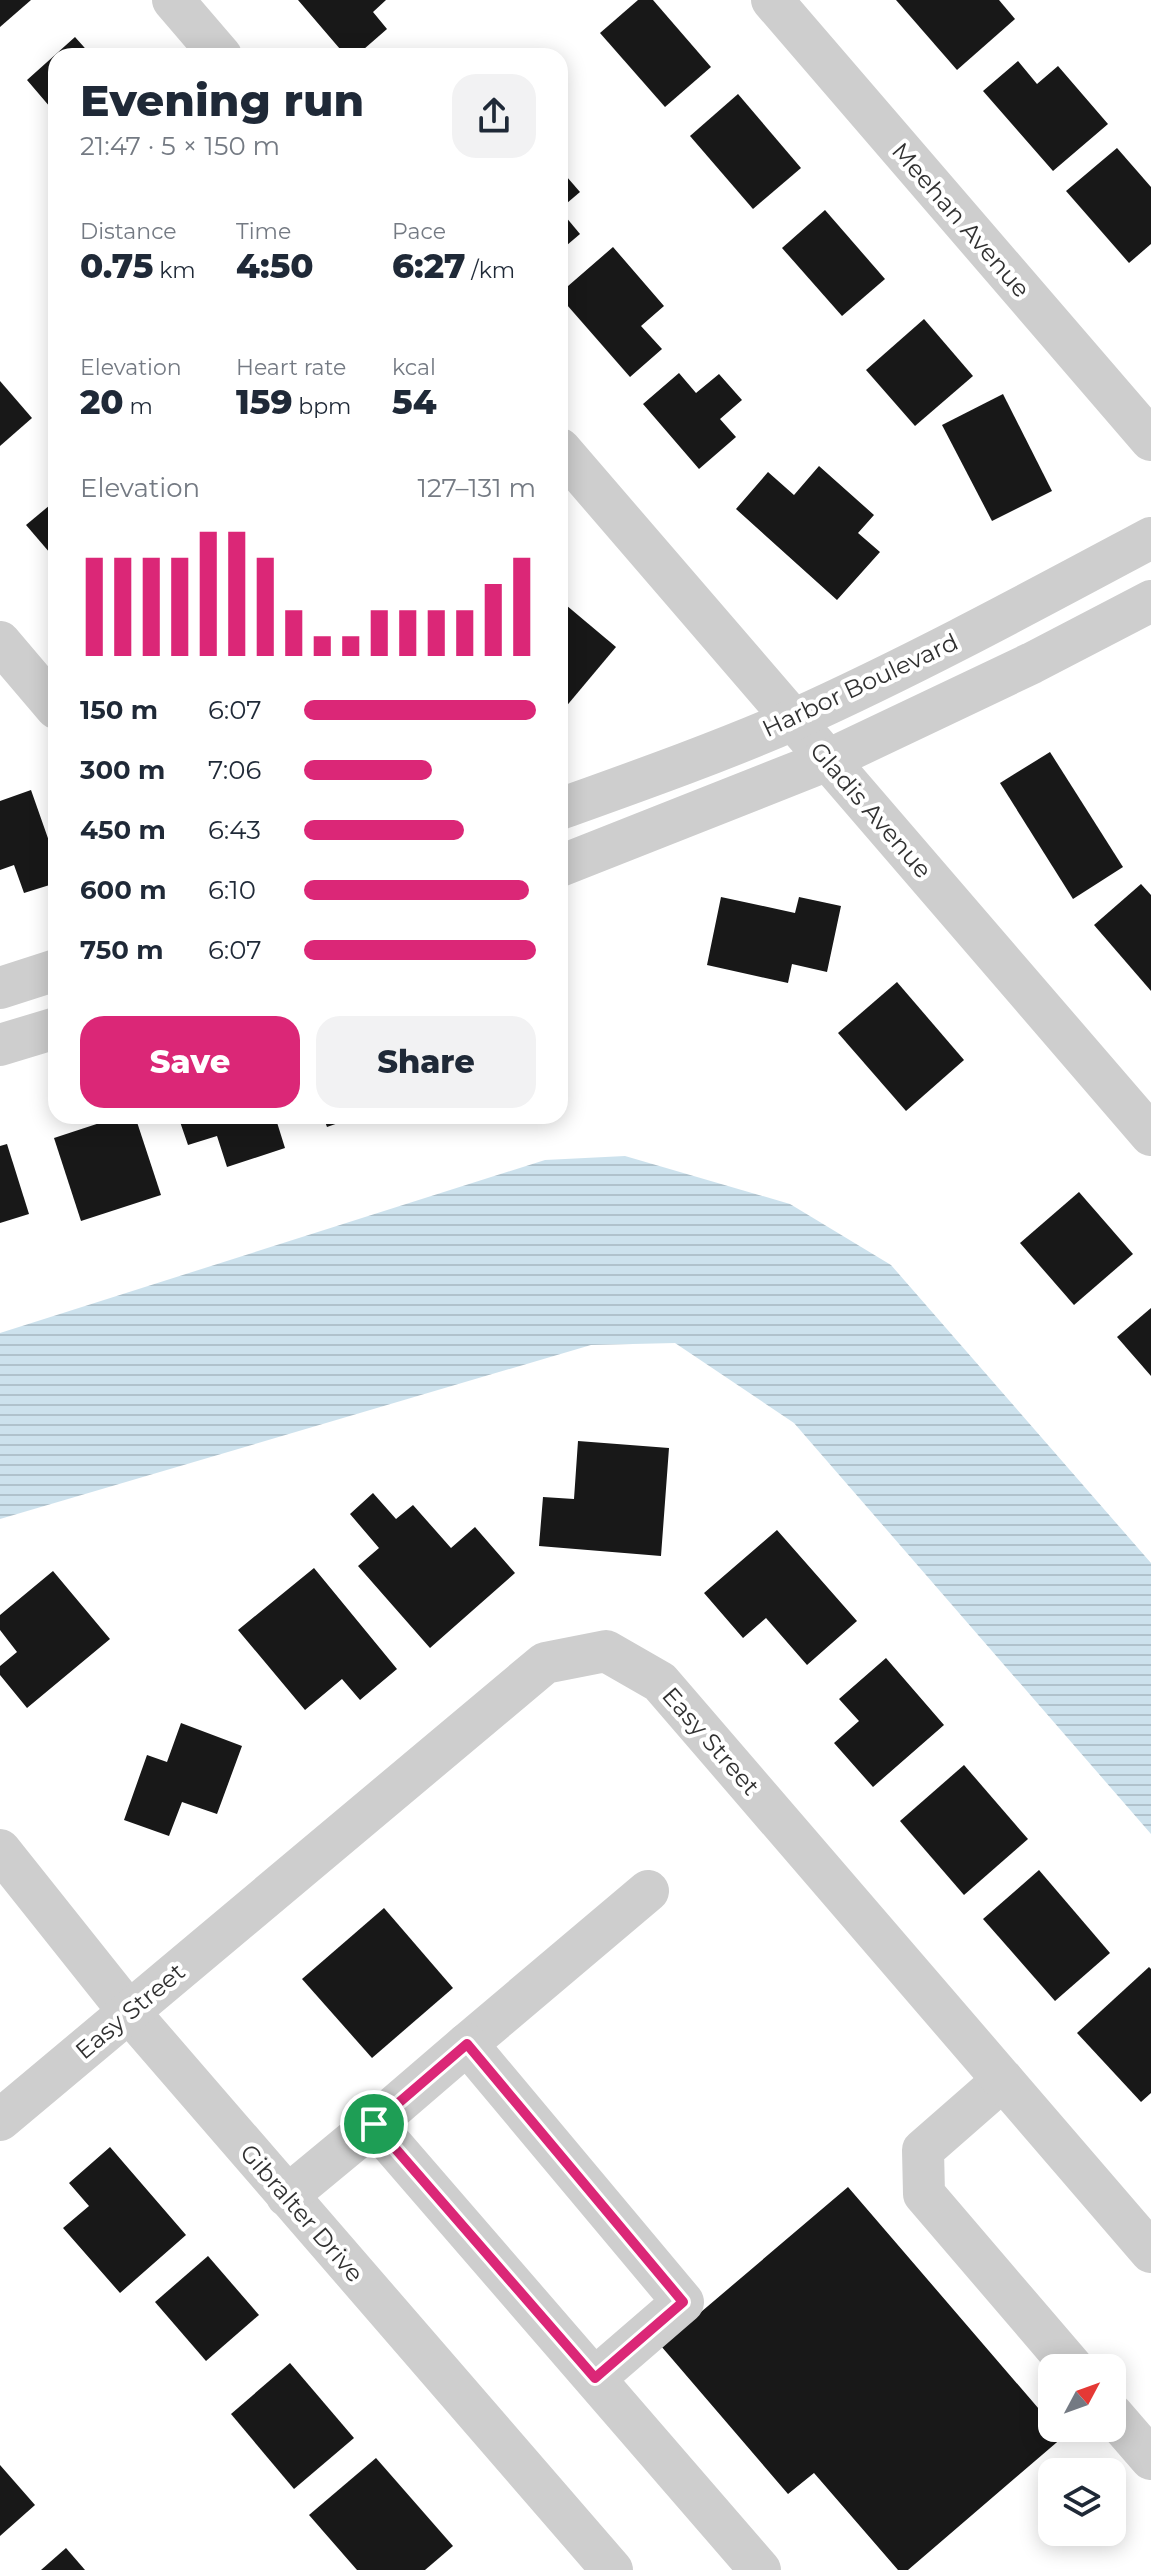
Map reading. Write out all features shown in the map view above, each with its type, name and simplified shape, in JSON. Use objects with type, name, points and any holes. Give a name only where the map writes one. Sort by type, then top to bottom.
[{"type":"street","points":[[173,0],[214,48]]},
{"type":"street","name":"Meehan Avenue","points":[[772,0],[1151,440]]},
{"type":"street","name":"Gladis Avenue","points":[[568,458],[1151,1135]]},
{"type":"street","name":"Harbor Boulevard","points":[[568,806],[662,773],[793,719],[1005,615],[1151,538]]},
{"type":"street","points":[[568,863],[828,760],[1032,663],[1151,601]]},
{"type":"street","points":[[0,642],[48,699]]},
{"type":"street","points":[[0,988],[48,973]]},
{"type":"street","points":[[0,1045],[48,1030]]},
{"type":"street","name":"Easy Street","points":[[0,2120],[545,1663],[606,1651],[660,1682],[1151,2252]]},
{"type":"street","name":"Gibralter Drive","points":[[0,1850],[129,2012],[612,2570]]},
{"type":"street","points":[[287,2196],[648,1891]]},
{"type":"street","points":[[467,2044],[683,2302],[595,2378]]},
{"type":"street","points":[[1003,2080],[923,2150],[924,2194],[1061,2354]]},
{"type":"street","points":[[374,2124],[760,2570]]},
{"type":"street","points":[[1126,2430],[1151,2459]]},
{"type":"water","points":[[625,1156],[790,1204],[891,1265],[1151,1563],[1151,1834],[794,1423],[675,1343],[591,1345],[0,1519],[0,1333],[545,1160]]},
{"type":"building","points":[[0,0],[31,0],[0,27]]},
{"type":"building","points":[[298,0],[386,0],[373,12],[387,29],[365,48],[339,48]]},
{"type":"building","points":[[638,0],[653,0],[711,67],[665,107],[600,33]]},
{"type":"building","points":[[896,0],[999,0],[1015,19],[957,70]]},
{"type":"building","points":[[75,37],[85,48],[63,48]]},
{"type":"building","points":[[48,61],[48,105],[27,80]]},
{"type":"building","points":[[1018,61],[1037,84],[1058,66],[1108,124],[1053,171],[983,91]]},
{"type":"building","points":[[738,94],[801,168],[753,209],[690,136]]},
{"type":"building","points":[[1117,148],[1151,187],[1151,244],[1129,263],[1066,191]]},
{"type":"building","points":[[568,178],[580,192],[568,202]]},
{"type":"building","points":[[825,210],[885,279],[842,316],[782,248]]},
{"type":"building","points":[[568,220],[580,234],[568,244]]},
{"type":"building","points":[[613,247],[664,306],[641,326],[662,349],[630,377],[568,306],[568,286]]},
{"type":"building","points":[[924,319],[973,376],[915,426],[866,370]]},
{"type":"building","points":[[679,373],[696,393],[719,374],[742,400],[720,419],[736,437],[699,469],[643,404]]},
{"type":"building","points":[[0,381],[32,418],[0,446]]},
{"type":"building","points":[[1003,394],[1052,491],[992,521],[942,425]]},
{"type":"building","points":[[819,466],[874,515],[858,533],[880,552],[837,600],[736,509],[768,472],[794,495]]},
{"type":"building","points":[[48,507],[48,551],[26,525]]},
{"type":"building","points":[[568,607],[616,647],[568,704]]},
{"type":"building","points":[[1050,752],[1123,867],[1073,899],[1000,783]]},
{"type":"building","points":[[31,790],[48,838],[48,886],[24,893],[14,865],[0,870],[0,801]]},
{"type":"building","points":[[1141,884],[1151,895],[1151,991],[1094,925]]},
{"type":"building","points":[[721,897],[795,913],[799,897],[841,906],[827,972],[792,964],[788,983],[707,965]]},
{"type":"building","points":[[897,982],[964,1060],[906,1111],[838,1033]]},
{"type":"building","points":[[97,1124],[138,1124],[161,1195],[81,1221],[54,1138]]},
{"type":"building","points":[[181,1124],[278,1124],[285,1148],[227,1167],[217,1136],[188,1145]]},
{"type":"building","points":[[7,1144],[29,1214],[0,1223],[0,1146]]},
{"type":"building","points":[[1079,1192],[1133,1254],[1074,1305],[1020,1243]]},
{"type":"building","points":[[1151,1308],[1151,1376],[1117,1337]]},
{"type":"building","points":[[578,1441],[669,1448],[661,1556],[539,1546],[543,1497],[574,1499]]},
{"type":"building","points":[[373,1493],[396,1519],[413,1505],[451,1548],[475,1527],[515,1573],[430,1648],[358,1566],[379,1548],[350,1514]]},
{"type":"building","points":[[777,1530],[857,1621],[807,1665],[766,1618],[743,1638],[704,1593]]},
{"type":"building","points":[[314,1568],[397,1669],[360,1700],[342,1679],[305,1710],[238,1630]]},
{"type":"building","points":[[53,1571],[110,1639],[27,1708],[0,1675],[0,1666],[17,1652],[0,1630],[0,1615]]},
{"type":"building","points":[[886,1658],[944,1725],[873,1787],[834,1743],[859,1721],[839,1699]]},
{"type":"building","points":[[181,1723],[242,1746],[217,1814],[182,1802],[169,1836],[124,1820],[147,1755],[167,1762]]},
{"type":"building","points":[[964,1765],[1028,1839],[964,1895],[900,1821]]},
{"type":"building","points":[[1039,1870],[1110,1953],[1055,2001],[983,1919]]},
{"type":"building","points":[[384,1908],[453,1988],[372,2058],[302,1979]]},
{"type":"building","points":[[1149,1967],[1151,2093],[1141,2102],[1077,2033]]},
{"type":"building","points":[[110,2147],[186,2235],[120,2293],[63,2228],[89,2206],[69,2183]]},
{"type":"building","points":[[848,2187],[1038,2408],[1038,2442],[1057,2442],[908,2570],[898,2570],[814,2473],[788,2494],[661,2346]]},
{"type":"building","points":[[208,2256],[259,2315],[206,2361],[155,2302]]},
{"type":"building","points":[[290,2363],[354,2438],[294,2489],[231,2414]]},
{"type":"building","points":[[376,2458],[453,2546],[425,2570],[357,2570],[309,2515]]},
{"type":"building","points":[[0,2465],[35,2505],[0,2536]]},
{"type":"building","points":[[66,2548],[85,2570],[41,2570]]},
{"type":"route","points":[[467,2044],[683,2302],[595,2378],[374,2124],[467,2044]]}]
